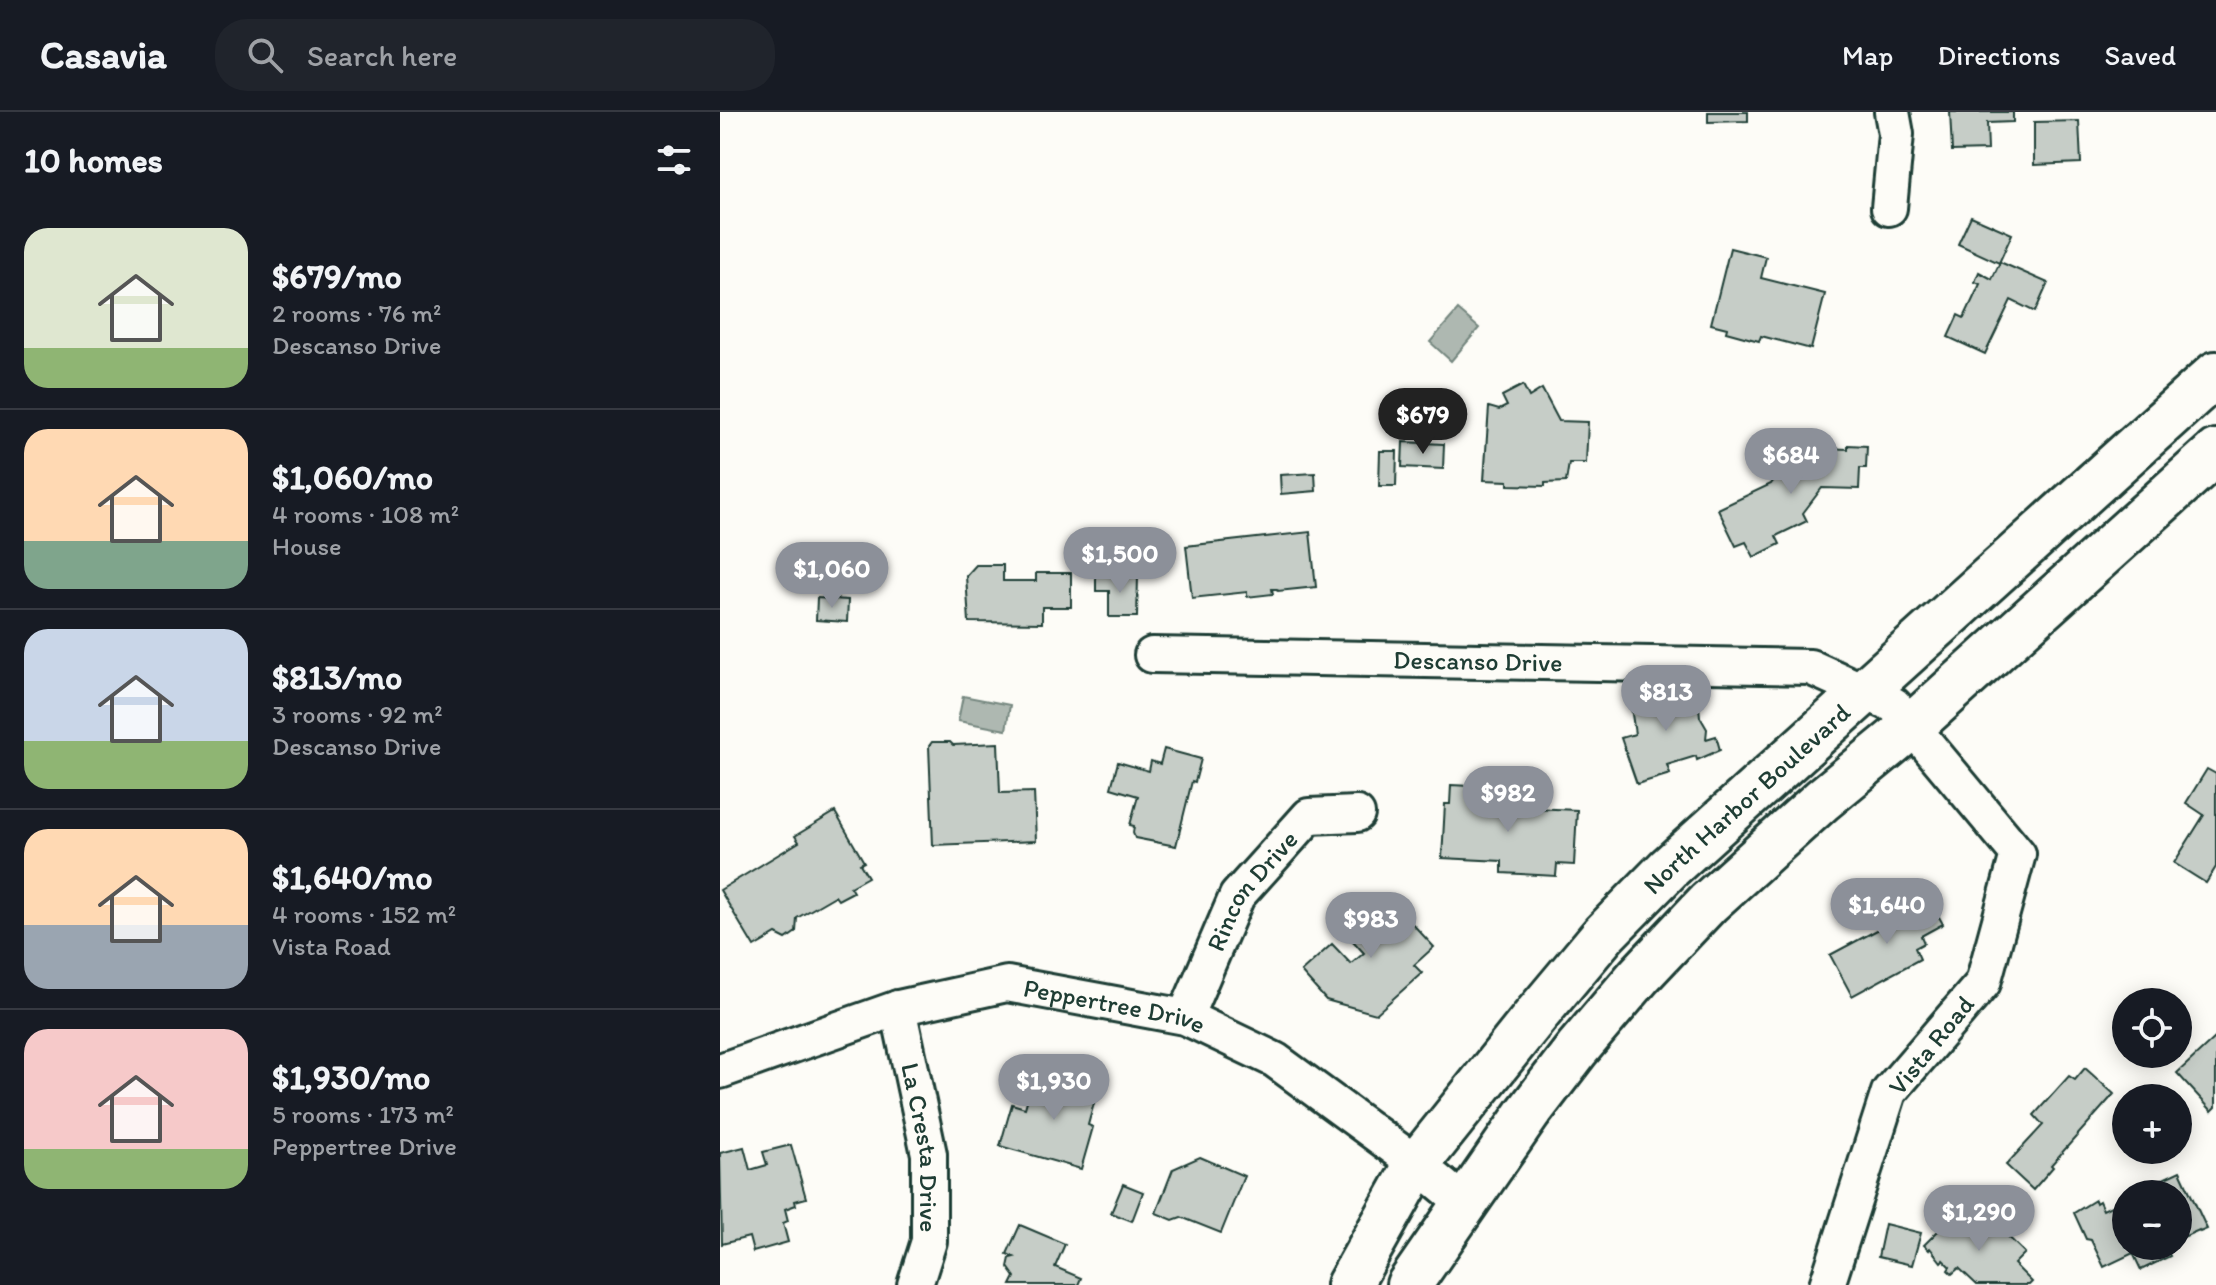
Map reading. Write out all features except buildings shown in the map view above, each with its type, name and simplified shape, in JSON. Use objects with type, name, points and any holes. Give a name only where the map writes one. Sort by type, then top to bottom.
[{"type":"main road","name":"North Harbor Boulevard","points":[[1409,1285],[1464,1203],[1577,1049],[1688,924],[1822,800],[1890,707],[2216,374]]},
{"type":"main road","name":"North Harbor Boulevard","points":[[1349,1285],[1417,1164],[1604,934],[1669,868],[1890,707],[2216,452]]},
{"type":"street","points":[[1889,208],[1896,134],[1892,112]]},
{"type":"street","name":"Descanso Drive","points":[[1152,655],[1810,667],[1890,707]]},
{"type":"street","name":"Vista Road","points":[[1827,1285],[1889,1092],[1983,983],[2018,854],[1890,707]]},
{"type":"street","name":"Rincon Drive","points":[[1185,1017],[1237,896],[1309,816],[1357,814]]},
{"type":"street","name":"Peppertree Drive","points":[[720,1071],[898,1008],[1007,984],[1185,1017],[1275,1060],[1417,1164],[1464,1203]]},
{"type":"street","name":"La Cresta Drive","points":[[898,1008],[929,1154],[929,1241],[915,1285]]},
{"type":"shaded area","points":[[1458,310],[1479,328],[1451,361],[1430,342]]},
{"type":"shaded area","points":[[963,696],[1010,705],[1006,730],[958,721]]}]
